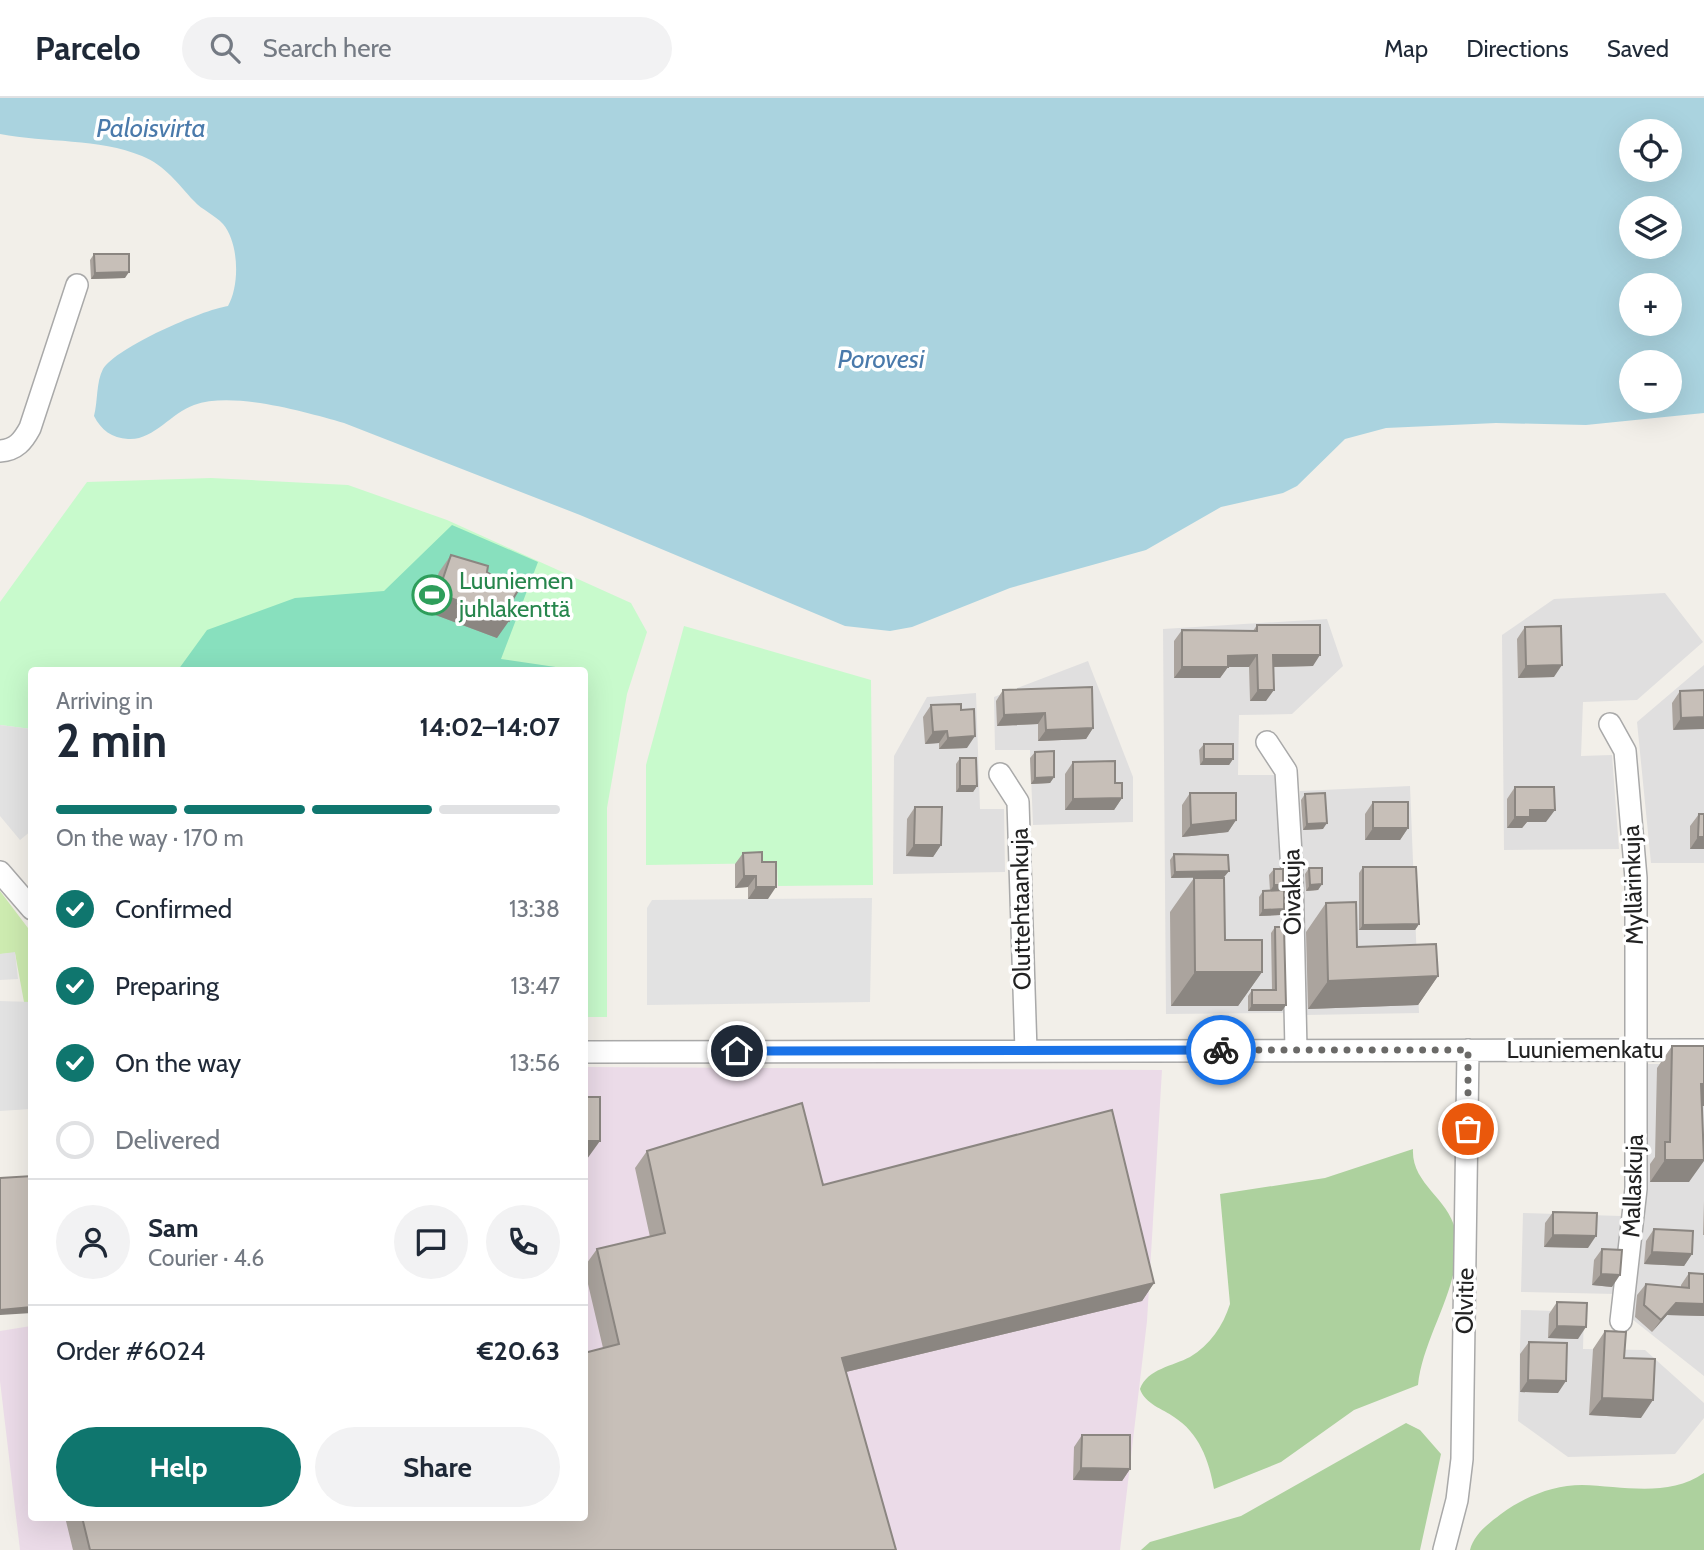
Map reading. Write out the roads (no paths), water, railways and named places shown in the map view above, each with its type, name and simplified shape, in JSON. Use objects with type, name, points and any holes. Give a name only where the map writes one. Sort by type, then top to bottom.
[{"type":"street","points":[[0,450],[9,450],[23,441],[30,428],[78,285]]},
{"type":"street","name":"Myllärinkuja","points":[[1610,724],[1625,751],[1636,878],[1636,1050]]},
{"type":"street","name":"Oivakuja","points":[[1266,741],[1286,771],[1292,871],[1296,1049]]},
{"type":"street","name":"Oluttehtaankuja","points":[[1000,774],[1018,802],[1026,1051]]},
{"type":"street","points":[[0,872],[28,904]]},
{"type":"street","name":"Olvitie","points":[[1444,1550],[1457,1500],[1461,1459],[1468,1050]]},
{"type":"street","name":"Mallaskuja","points":[[1621,1321],[1636,1189],[1636,1050]]},
{"type":"street","name":"Luuniemenkatu","points":[[588,1052],[1704,1050]]},
{"type":"water","name":"Porovesi","points":[[0,98],[1704,98],[1704,413],[1586,425],[1496,423],[1386,428],[1345,439],[1297,486],[1283,493],[1221,507],[1146,550],[1010,588],[912,627],[890,631],[845,626],[580,515],[344,423],[310,414],[248,402],[210,401],[186,409],[146,436],[128,439],[112,435],[94,416],[103,369],[111,360],[142,340],[199,314],[228,306],[236,276],[232,242],[220,221],[197,204],[165,170],[142,156],[108,146],[0,134]]},
{"type":"place","name":"Luuniemen juhlakenttä","points":[[432,595]]},
{"type":"water label","name":"Paloisvirta","points":[[151,128]]}]
